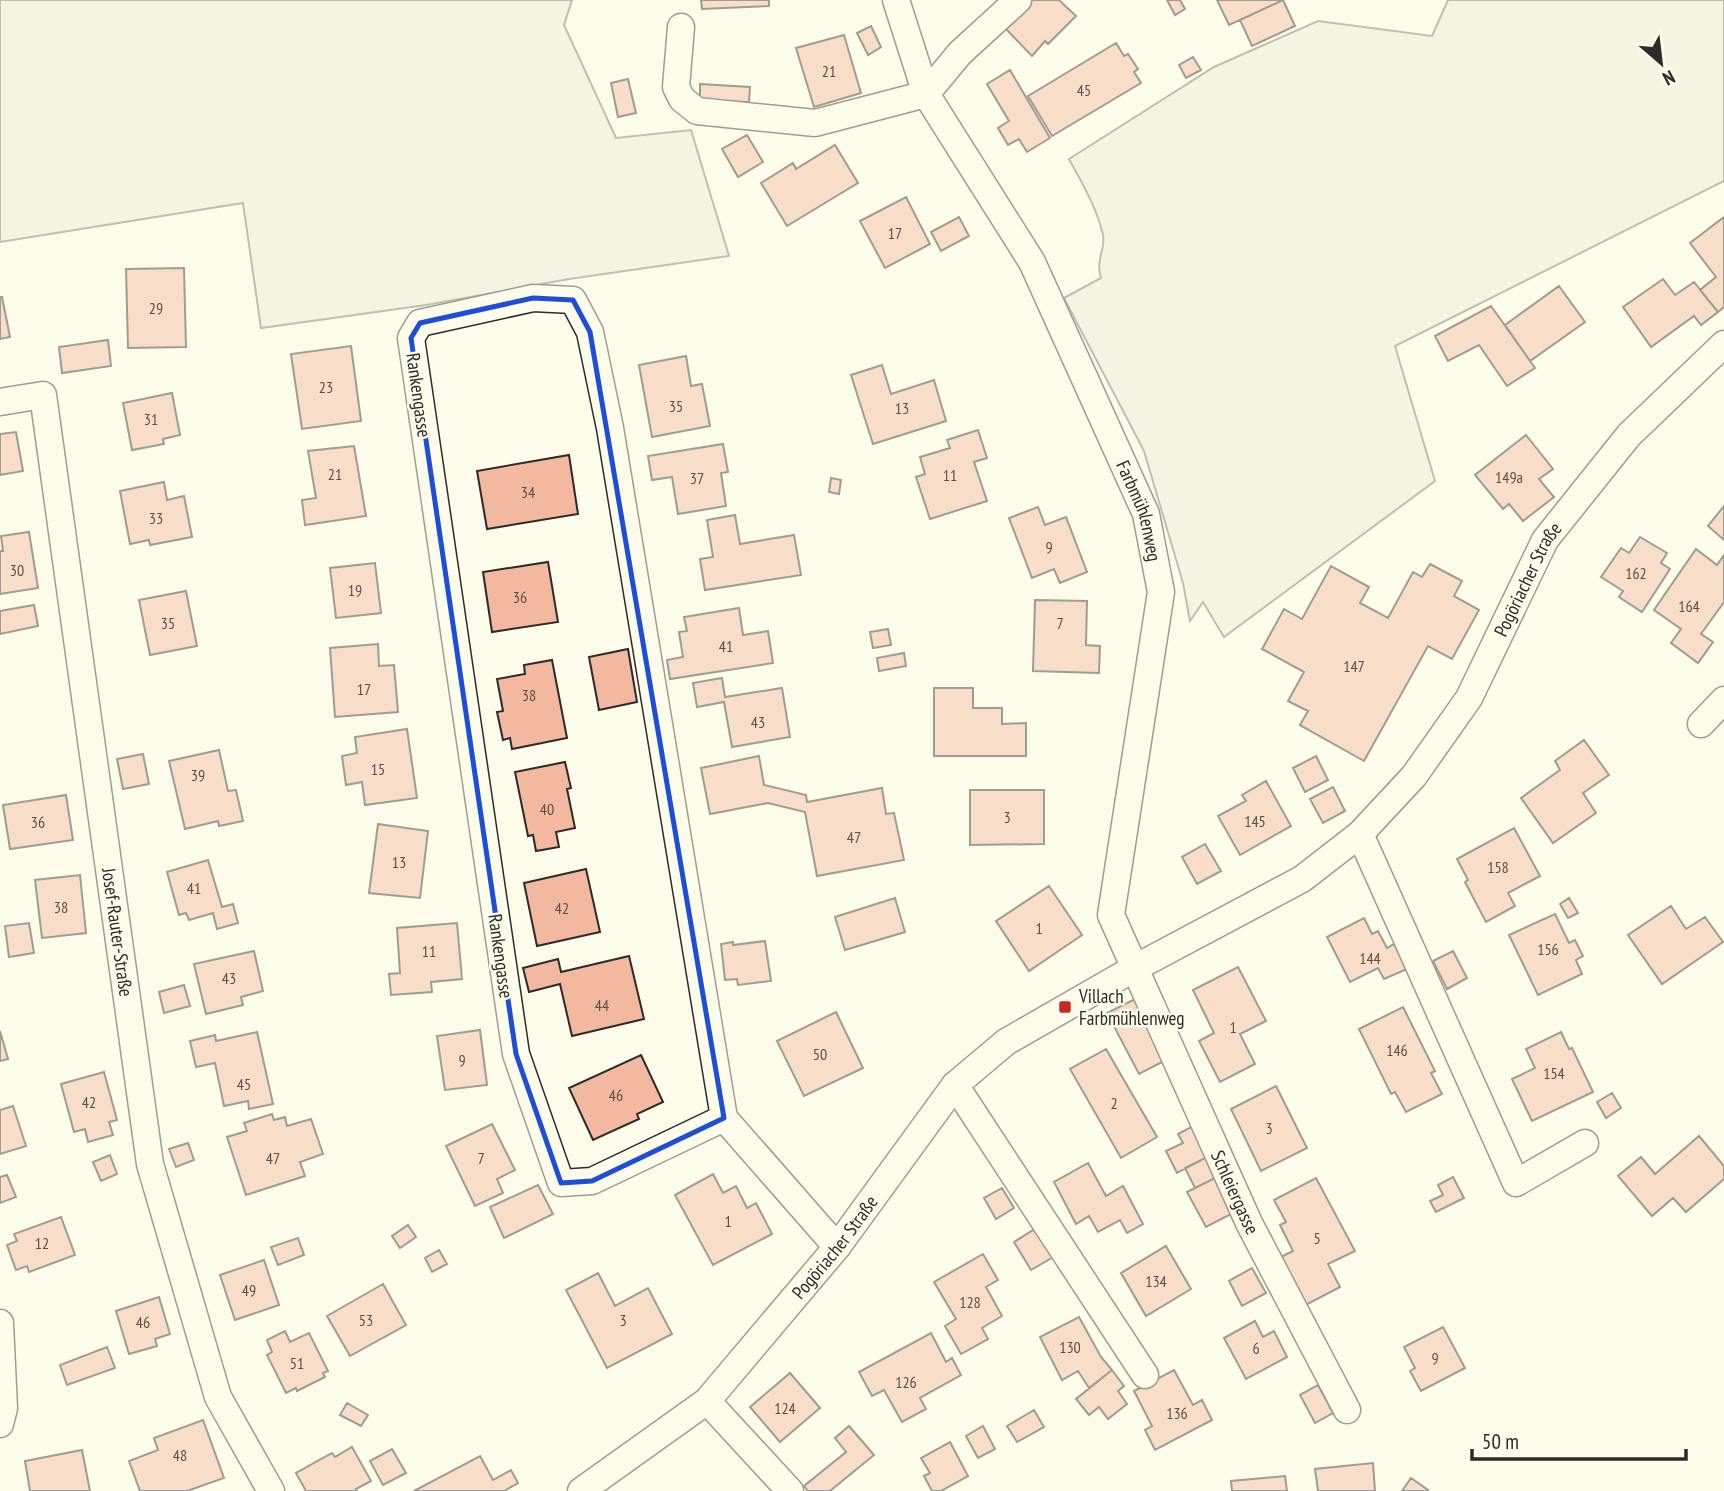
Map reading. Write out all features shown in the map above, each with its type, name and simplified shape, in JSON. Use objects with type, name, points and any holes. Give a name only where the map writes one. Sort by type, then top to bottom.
[{"type":"street","name":"Farbmühlenweg","points":[[896,0],[926,94],[1032,262],[1146,514],[1161,592],[1111,915],[1133,969]]},
{"type":"street","points":[[681,27],[676,87],[682,99],[696,111],[815,123],[926,94],[960,52],[1018,0]]},
{"type":"street","name":"Rankengasse","points":[[533,298],[573,300],[590,332],[610,428],[724,1118],[592,1181],[561,1183],[516,1054],[411,338],[420,323],[533,298]]},
{"type":"street","name":"Pogöriacher Straße","points":[[581,1491],[707,1401],[836,1247],[955,1086],[1006,1042],[1133,969],[1302,878],[1360,834],[1414,776],[1469,698],[1545,540],[1629,435],[1724,344]]},
{"type":"street","name":"Josef-Rauter-Straße","points":[[0,402],[43,395],[150,1164],[218,1396],[271,1491]]},
{"type":"street","points":[[1701,724],[1724,700]]},
{"type":"street","points":[[1360,834],[1516,1184],[1585,1143]]},
{"type":"street","name":"Schleiergasse","points":[[1133,969],[1249,1223],[1347,1410]]},
{"type":"street","points":[[955,1086],[1145,1375]]},
{"type":"street","points":[[724,1118],[836,1247]]},
{"type":"street","points":[[0,1323],[4,1408],[0,1424]]},
{"type":"street","points":[[707,1401],[790,1491]]},
{"type":"highlighted area","points":[[533,298],[573,300],[590,332],[724,1118],[592,1181],[561,1183],[516,1054],[411,338],[420,323]]},
{"type":"shaded area","points":[[0,0],[572,0],[564,25],[616,138],[691,130],[729,256],[569,279],[426,305],[261,328],[243,203],[0,242]]},
{"type":"shaded area","points":[[1448,0],[1724,0],[1724,181],[1395,346],[1435,481],[1224,637],[1203,602],[1190,621],[1183,583],[1144,451],[1064,298],[1101,278],[1099,265],[1104,240],[1093,205],[1069,159],[1214,67],[1318,21],[1432,36]]},
{"type":"building","points":[[701,0],[769,0],[769,6],[702,9]]},
{"type":"building","points":[[1032,0],[1059,0],[1076,16],[1048,44],[1045,41],[1032,56],[1005,28]]},
{"type":"building","points":[[1167,0],[1180,0],[1185,9],[1175,15]]},
{"type":"building","points":[[1217,0],[1283,0],[1229,25]]},
{"type":"building","points":[[1283,0],[1295,26],[1252,46],[1240,20]]},
{"type":"building","points":[[871,26],[881,47],[868,55],[857,33]]},
{"type":"building","points":[[844,35],[861,93],[814,107],[796,48]]},
{"type":"building","points":[[1116,43],[1124,56],[1128,54],[1138,69],[1134,72],[1141,83],[1052,136],[1028,96]]},
{"type":"building","points":[[1193,57],[1201,70],[1186,78],[1179,65]]},
{"type":"building","points":[[1010,70],[1050,138],[1027,152],[1019,139],[1008,145],[998,128],[1009,121],[987,84]]},
{"type":"building","points":[[628,79],[636,113],[618,117],[611,83]]},
{"type":"building","points":[[700,84],[750,87],[749,102],[700,101]]},
{"type":"building","points":[[747,135],[763,162],[738,177],[722,149]]},
{"type":"building","points":[[835,145],[858,183],[787,226],[761,183],[793,163],[796,169]]},
{"type":"building","points":[[906,197],[930,244],[885,268],[860,221]]},
{"type":"building","points":[[959,217],[969,236],[941,251],[931,232]]},
{"type":"building","points":[[1724,217],[1724,307],[1718,312],[1700,290],[1716,277],[1690,243]]},
{"type":"building","points":[[184,268],[186,347],[128,348],[126,269]]},
{"type":"building","points":[[1663,279],[1675,295],[1694,282],[1718,312],[1701,325],[1694,316],[1651,347],[1623,307]]},
{"type":"building","points":[[1559,286],[1585,322],[1530,361],[1505,325]]},
{"type":"building","points":[[0,297],[10,337],[0,339]]},
{"type":"building","points":[[1491,306],[1535,368],[1507,386],[1479,345],[1448,361],[1435,336]]},
{"type":"building","points":[[108,340],[111,366],[62,373],[59,347]]},
{"type":"building","points":[[351,346],[361,421],[302,429],[291,354]]},
{"type":"building","points":[[686,356],[691,386],[702,384],[710,426],[652,437],[639,365]]},
{"type":"building","points":[[882,365],[891,394],[934,380],[946,421],[873,444],[851,375]]},
{"type":"building","points":[[172,393],[180,435],[163,439],[164,444],[132,450],[123,403]]},
{"type":"building","points":[[978,430],[987,458],[974,462],[987,501],[930,519],[916,477],[925,474],[920,457],[950,448],[947,440]]},
{"type":"building","points":[[16,432],[23,471],[0,475],[0,434]]},
{"type":"building","points":[[1526,435],[1553,469],[1539,479],[1554,497],[1523,521],[1509,504],[1503,509],[1475,475]]},
{"type":"building","points":[[723,444],[728,472],[721,473],[726,506],[678,514],[672,477],[652,480],[648,456]]},
{"type":"building","points":[[354,446],[366,516],[305,525],[302,500],[316,498],[308,451]]},
{"type":"building","points":[[569,455],[578,514],[487,529],[477,471]]},
{"type":"building","points":[[831,478],[841,480],[839,494],[829,492]]},
{"type":"building","points":[[164,482],[167,500],[184,496],[192,537],[150,545],[149,540],[130,544],[120,491]]},
{"type":"building","points":[[1724,506],[1724,540],[1708,526]]},
{"type":"building","points":[[1038,507],[1045,525],[1066,517],[1087,572],[1060,583],[1054,569],[1032,578],[1009,518]]},
{"type":"building","points":[[735,515],[740,544],[794,535],[801,575],[705,590],[700,559],[713,557],[707,520]]},
{"type":"building","points":[[29,532],[38,588],[0,594],[0,551],[3,551],[1,536]]},
{"type":"building","points":[[1640,537],[1667,553],[1661,563],[1670,569],[1642,612],[1619,597],[1623,591],[1601,577],[1621,548],[1629,553]]},
{"type":"building","points":[[1696,549],[1717,565],[1724,555],[1724,602],[1701,634],[1713,642],[1698,663],[1671,643],[1681,629],[1654,610]]},
{"type":"building","points":[[548,562],[558,622],[492,632],[483,572]]},
{"type":"building","points":[[375,563],[381,613],[336,618],[330,568]]},
{"type":"building","points":[[1430,564],[1462,581],[1454,596],[1479,610],[1452,659],[1428,646],[1364,761],[1300,725],[1308,711],[1288,701],[1304,672],[1262,649],[1284,609],[1302,619],[1331,566],[1369,587],[1360,603],[1388,618],[1413,572],[1422,577]]},
{"type":"building","points":[[186,591],[197,646],[150,655],[139,600]]},
{"type":"building","points":[[1035,600],[1087,601],[1086,645],[1100,646],[1099,673],[1033,671]]},
{"type":"building","points":[[34,605],[38,626],[0,634],[0,611]]},
{"type":"building","points":[[739,608],[743,635],[768,631],[773,663],[670,679],[667,660],[683,657],[679,632],[687,631],[684,617]]},
{"type":"building","points":[[888,629],[891,645],[873,648],[870,632]]},
{"type":"building","points":[[378,644],[379,666],[394,665],[398,712],[335,717],[330,648]]},
{"type":"building","points":[[628,649],[637,702],[599,710],[589,657]]},
{"type":"building","points":[[904,653],[906,666],[879,671],[877,658]]},
{"type":"building","points":[[552,660],[567,738],[512,749],[510,738],[503,740],[497,712],[503,711],[497,679],[525,674],[524,665]]},
{"type":"building","points":[[722,678],[725,697],[782,688],[790,737],[732,747],[724,702],[697,707],[693,683]]},
{"type":"building","points":[[934,688],[973,688],[973,708],[1002,708],[1002,724],[1026,723],[1026,756],[934,756]]},
{"type":"building","points":[[407,729],[417,798],[365,805],[362,782],[346,785],[342,756],[357,753],[355,737]]},
{"type":"building","points":[[1584,740],[1609,775],[1583,793],[1596,813],[1553,843],[1521,798],[1560,770],[1555,761]]},
{"type":"building","points":[[219,750],[228,791],[236,790],[243,821],[219,826],[218,821],[185,829],[169,761]]},
{"type":"building","points":[[143,754],[149,784],[123,789],[117,759]]},
{"type":"building","points":[[759,756],[764,785],[806,795],[807,802],[882,788],[886,814],[894,813],[904,860],[817,876],[805,812],[768,803],[710,814],[701,768]]},
{"type":"building","points":[[1316,756],[1328,780],[1305,792],[1293,768]]},
{"type":"building","points":[[565,762],[575,828],[556,832],[559,847],[536,851],[533,835],[528,836],[515,772]]},
{"type":"building","points":[[1266,781],[1291,826],[1240,855],[1218,816],[1246,801],[1242,795]]},
{"type":"building","points":[[1333,787],[1345,811],[1323,823],[1310,799]]},
{"type":"building","points":[[970,790],[1044,790],[1044,844],[970,845]]},
{"type":"building","points":[[66,795],[73,840],[10,849],[3,805]]},
{"type":"building","points":[[378,824],[428,831],[420,898],[369,893]]},
{"type":"building","points":[[1514,828],[1540,876],[1508,893],[1515,906],[1486,922],[1465,882],[1468,880],[1457,859]]},
{"type":"building","points":[[1205,844],[1221,871],[1197,884],[1182,857]]},
{"type":"building","points":[[208,860],[222,907],[233,904],[238,923],[217,929],[213,913],[189,920],[186,913],[179,915],[167,872]]},
{"type":"building","points":[[586,869],[600,932],[537,946],[524,883]]},
{"type":"building","points":[[80,875],[86,933],[42,938],[35,880]]},
{"type":"building","points":[[1049,886],[1082,935],[1029,971],[996,921]]},
{"type":"building","points":[[895,898],[905,932],[845,950],[835,917]]},
{"type":"building","points":[[1569,898],[1578,913],[1568,918],[1560,904]]},
{"type":"building","points":[[1671,906],[1686,929],[1705,917],[1723,942],[1662,984],[1628,935]]},
{"type":"building","points":[[1555,914],[1569,943],[1575,940],[1583,956],[1576,960],[1582,974],[1538,995],[1509,935]]},
{"type":"building","points":[[1364,918],[1372,934],[1378,931],[1387,948],[1394,944],[1407,969],[1384,979],[1378,968],[1350,982],[1327,937]]},
{"type":"building","points":[[29,923],[34,953],[9,957],[5,926]]},
{"type":"building","points":[[457,923],[462,979],[431,982],[432,992],[391,995],[389,974],[400,973],[397,928]]},
{"type":"building","points":[[765,941],[771,981],[738,985],[737,979],[725,980],[721,944]]},
{"type":"building","points":[[254,951],[263,991],[241,997],[243,1005],[206,1014],[194,964]]},
{"type":"building","points":[[1453,951],[1467,978],[1447,989],[1433,961]]},
{"type":"building","points":[[629,956],[644,1019],[572,1036],[560,984],[529,992],[523,968],[558,959],[561,972]]},
{"type":"building","points":[[1238,967],[1266,1021],[1240,1034],[1255,1064],[1220,1082],[1199,1041],[1214,1033],[1193,990]]},
{"type":"building","points":[[184,985],[190,1006],[164,1013],[159,992]]},
{"type":"building","points":[[1135,999],[1166,1060],[1139,1074],[1107,1013]]},
{"type":"building","points":[[1403,1007],[1435,1071],[1431,1073],[1442,1094],[1406,1112],[1395,1092],[1391,1094],[1359,1029]]},
{"type":"building","points":[[836,1012],[863,1068],[804,1096],[777,1041]]},
{"type":"building","points":[[480,1030],[487,1085],[445,1090],[437,1036]]},
{"type":"building","points":[[0,1031],[8,1059],[0,1061]]},
{"type":"building","points":[[257,1032],[273,1104],[249,1109],[248,1101],[224,1106],[215,1063],[196,1067],[190,1041],[215,1035],[216,1041]]},
{"type":"building","points":[[1561,1032],[1569,1049],[1572,1048],[1593,1092],[1532,1121],[1512,1079],[1535,1068],[1526,1049]]},
{"type":"building","points":[[1106,1049],[1157,1137],[1121,1158],[1070,1069]]},
{"type":"building","points":[[641,1055],[663,1102],[637,1114],[639,1119],[593,1140],[569,1088]]},
{"type":"building","points":[[104,1072],[117,1120],[109,1122],[113,1135],[88,1142],[85,1129],[74,1132],[61,1084]]},
{"type":"building","points":[[1276,1086],[1307,1148],[1261,1171],[1231,1109]]},
{"type":"building","points":[[1612,1093],[1621,1108],[1606,1118],[1597,1102]]},
{"type":"building","points":[[13,1106],[26,1146],[0,1154],[0,1110]]},
{"type":"building","points":[[272,1114],[274,1120],[285,1117],[287,1126],[311,1119],[323,1154],[300,1162],[305,1176],[246,1195],[227,1137],[247,1131],[244,1123]]},
{"type":"building","points":[[492,1124],[515,1170],[497,1179],[503,1193],[475,1206],[446,1146]]},
{"type":"building","points":[[1191,1127],[1207,1157],[1177,1173],[1166,1151],[1183,1143],[1178,1134]]},
{"type":"building","points":[[1699,1136],[1724,1166],[1724,1179],[1686,1212],[1673,1198],[1652,1216],[1618,1176],[1641,1157],[1655,1174]]},
{"type":"building","points":[[188,1143],[194,1160],[176,1167],[169,1149]]},
{"type":"building","points":[[110,1155],[117,1174],[101,1181],[93,1162]]},
{"type":"building","points":[[1207,1157],[1217,1177],[1195,1188],[1185,1168]]},
{"type":"building","points":[[1088,1163],[1106,1196],[1123,1186],[1143,1224],[1127,1233],[1120,1220],[1098,1232],[1089,1216],[1076,1224],[1054,1182]]},
{"type":"building","points":[[713,1174],[723,1193],[736,1186],[747,1208],[756,1203],[772,1234],[713,1265],[675,1195]]},
{"type":"building","points":[[7,1175],[16,1197],[0,1203],[0,1177]]},
{"type":"building","points":[[1217,1177],[1235,1212],[1206,1227],[1187,1192]]},
{"type":"building","points":[[1453,1177],[1464,1198],[1436,1212],[1430,1201],[1443,1195],[1438,1185]]},
{"type":"building","points":[[1316,1178],[1355,1251],[1328,1264],[1340,1287],[1302,1307],[1277,1259],[1293,1251],[1280,1225],[1286,1222],[1274,1200]]},
{"type":"building","points":[[538,1185],[553,1214],[504,1238],[490,1207]]},
{"type":"building","points":[[1002,1188],[1014,1208],[996,1219],[984,1198]]},
{"type":"building","points":[[61,1217],[75,1255],[29,1272],[27,1266],[16,1270],[7,1245],[17,1241],[14,1234]]},
{"type":"building","points":[[408,1225],[416,1237],[400,1248],[392,1236]]},
{"type":"building","points":[[1038,1227],[1055,1256],[1031,1270],[1014,1242]]},
{"type":"building","points":[[298,1238],[304,1255],[278,1265],[271,1247]]},
{"type":"building","points":[[1166,1246],[1191,1289],[1146,1316],[1121,1273]]},
{"type":"building","points":[[439,1250],[447,1264],[432,1272],[425,1258]]},
{"type":"building","points":[[983,1254],[998,1280],[986,1287],[1002,1316],[982,1328],[988,1339],[961,1354],[945,1326],[956,1319],[934,1282]]},
{"type":"building","points":[[264,1260],[279,1305],[235,1320],[220,1275]]},
{"type":"building","points":[[1252,1268],[1266,1293],[1242,1306],[1229,1281]]},
{"type":"building","points":[[598,1273],[615,1306],[648,1288],[672,1334],[607,1368],[566,1290]]},
{"type":"building","points":[[383,1284],[406,1325],[350,1356],[327,1316]]},
{"type":"building","points":[[159,1297],[170,1334],[155,1339],[157,1346],[129,1354],[116,1311]]},
{"type":"building","points":[[1079,1317],[1101,1357],[1112,1370],[1089,1388],[1078,1371],[1062,1380],[1040,1337]]},
{"type":"building","points":[[1255,1321],[1263,1337],[1274,1331],[1287,1357],[1246,1379],[1224,1338]]},
{"type":"building","points":[[1443,1327],[1465,1368],[1421,1391],[1410,1371],[1415,1368],[1404,1347]]},
{"type":"building","points":[[285,1331],[290,1342],[309,1333],[328,1371],[323,1373],[325,1377],[297,1391],[296,1388],[286,1393],[267,1355],[272,1352],[267,1340]]},
{"type":"building","points":[[931,1333],[946,1362],[952,1358],[961,1375],[920,1398],[926,1409],[902,1422],[884,1390],[872,1396],[859,1372]]},
{"type":"building","points":[[107,1347],[115,1368],[67,1385],[60,1365]]},
{"type":"building","points":[[1112,1370],[1124,1386],[1118,1391],[1127,1404],[1108,1419],[1099,1407],[1089,1415],[1076,1399]]},
{"type":"building","points":[[1174,1370],[1193,1405],[1202,1400],[1212,1420],[1155,1450],[1145,1430],[1152,1426],[1134,1391]]},
{"type":"building","points":[[790,1373],[820,1408],[780,1442],[750,1407]]},
{"type":"building","points":[[1318,1385],[1333,1413],[1315,1423],[1300,1395]]},
{"type":"building","points":[[347,1403],[368,1415],[361,1426],[340,1415]]},
{"type":"building","points":[[1034,1410],[1044,1427],[1017,1442],[1007,1426]]},
{"type":"building","points":[[203,1420],[224,1478],[187,1491],[140,1491],[129,1461],[158,1450],[154,1438]]},
{"type":"building","points":[[849,1426],[874,1455],[830,1491],[808,1491],[804,1486],[846,1452],[835,1438]]},
{"type":"building","points":[[983,1426],[995,1449],[978,1458],[966,1436]]},
{"type":"building","points":[[950,1442],[968,1476],[941,1491],[932,1491],[924,1476],[930,1473],[921,1458]]},
{"type":"building","points":[[352,1447],[371,1481],[356,1489],[357,1491],[306,1491],[296,1473],[332,1453],[335,1457]]},
{"type":"building","points":[[392,1449],[406,1473],[383,1485],[370,1461]]},
{"type":"building","points":[[82,1450],[90,1491],[30,1491],[25,1461]]},
{"type":"building","points":[[480,1456],[493,1480],[511,1470],[518,1483],[504,1491],[414,1491]]},
{"type":"building","points":[[1373,1463],[1375,1491],[1318,1491],[1315,1469]]},
{"type":"building","points":[[1285,1476],[1287,1491],[1232,1491],[1231,1481]]},
{"type":"building","points":[[1411,1478],[1428,1490],[1402,1491]]},
{"type":"place","name":"Villach Farbmühlenweg","points":[[1065,1007]]}]
